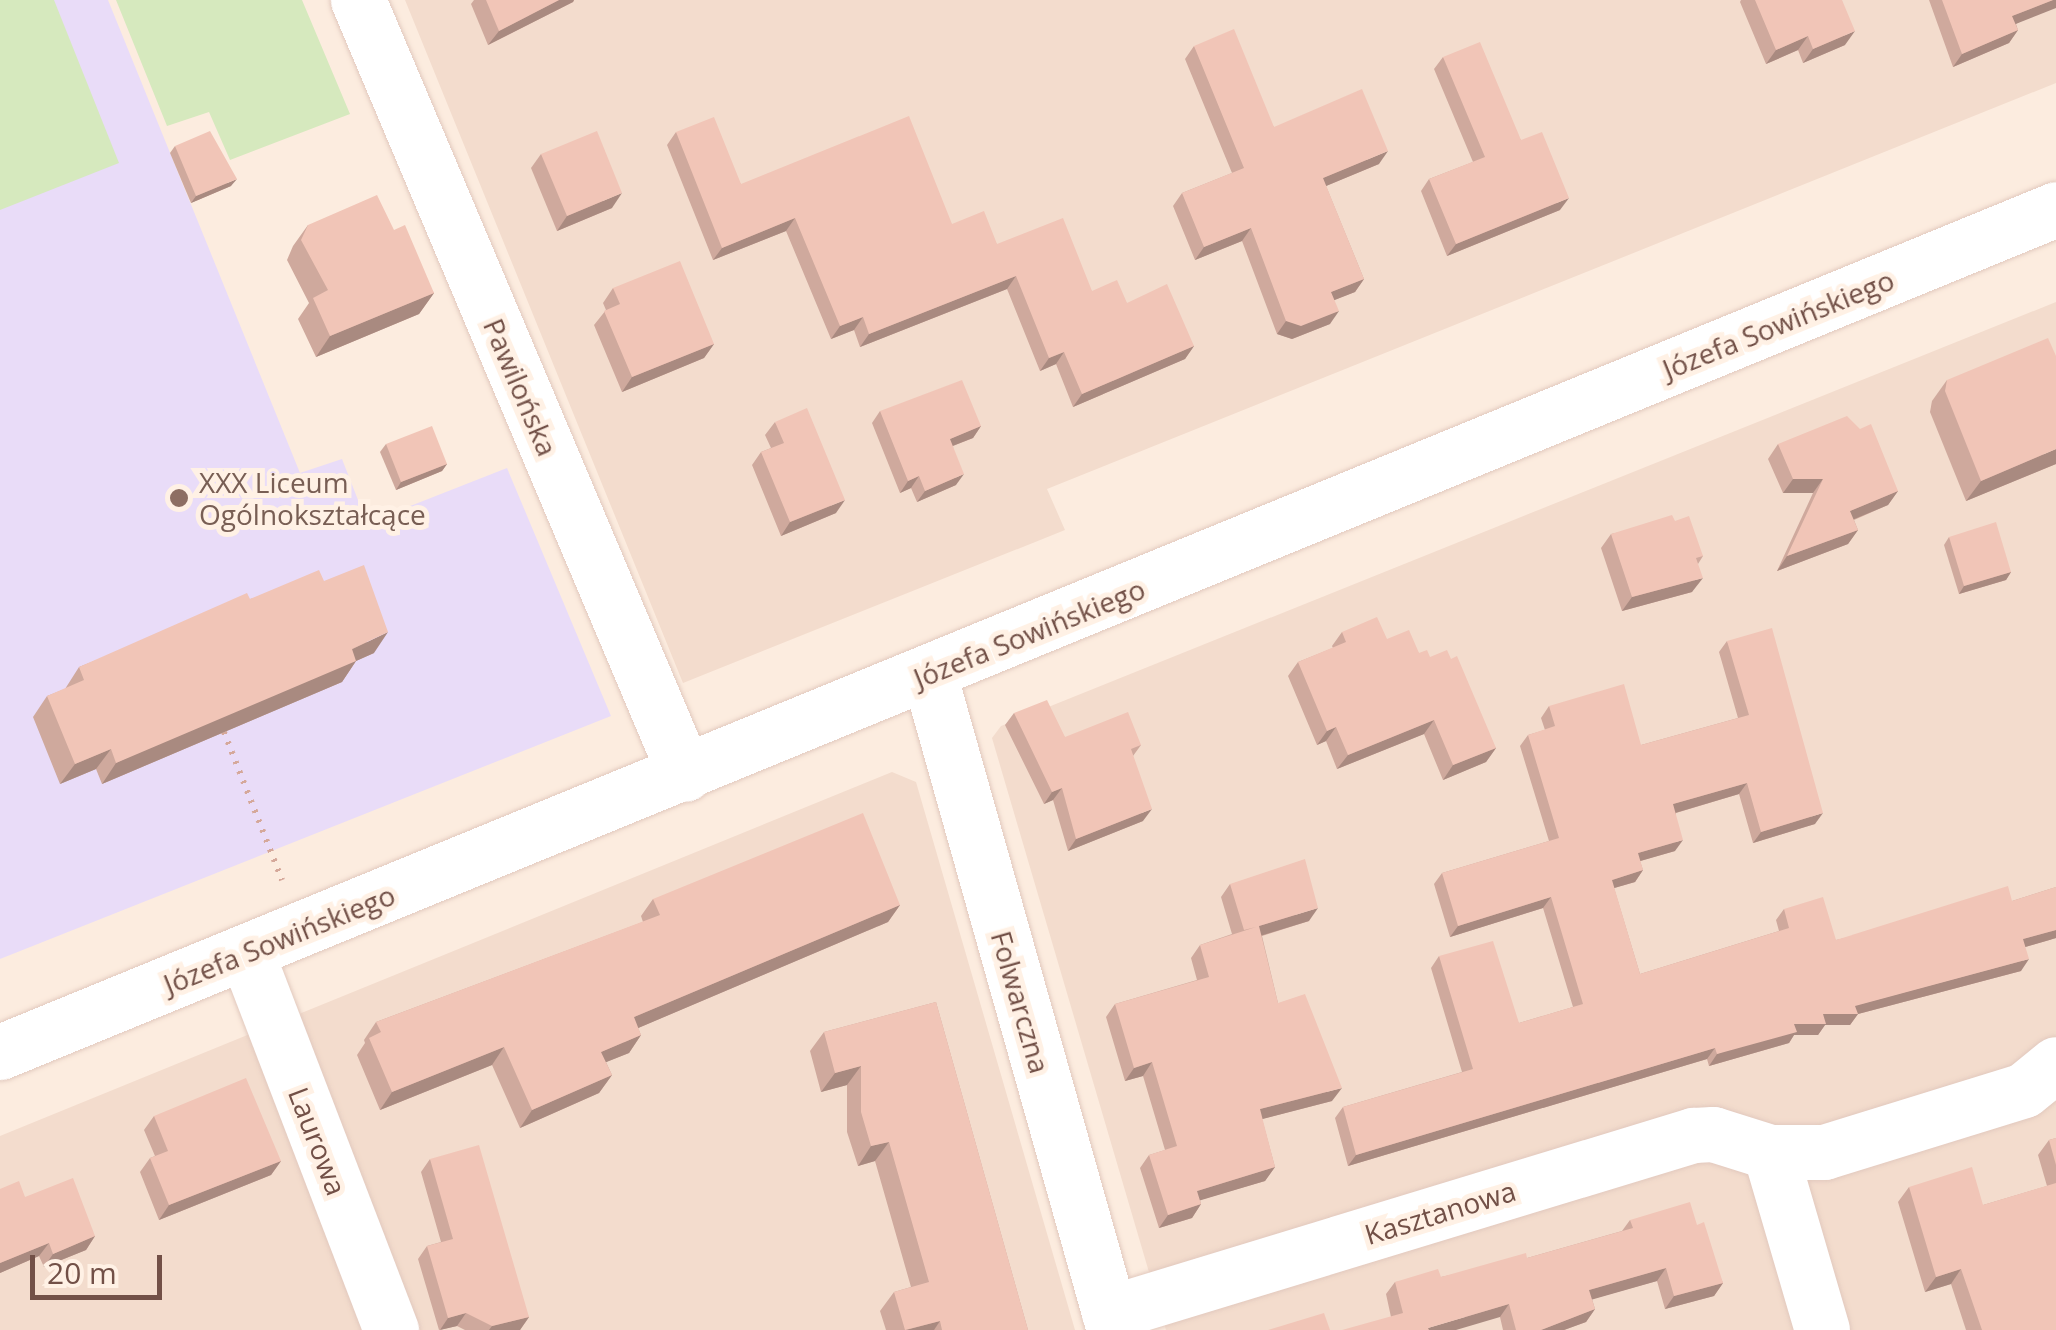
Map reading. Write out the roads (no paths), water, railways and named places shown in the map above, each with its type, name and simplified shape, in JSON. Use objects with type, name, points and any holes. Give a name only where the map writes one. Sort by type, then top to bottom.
[{"type":"street","name":"Pawilońska","points":[[358,0],[685,774]]},
{"type":"street","name":"Józefa Sowińskiego","points":[[0,1052],[2056,208]]},
{"type":"street","name":"Folwarczna","points":[[928,674],[1112,1321]]},
{"type":"street","name":"Laurowa","points":[[246,952],[391,1330]]},
{"type":"street","name":"Kasztanowa","points":[[1112,1321],[1693,1134],[1736,1136],[1770,1152],[1799,1155],[2024,1090],[2056,1064]]},
{"type":"street","points":[[1770,1152],[1822,1330]]},
{"type":"place","name":"XXX Liceum Ogólnokształcące","points":[[179,498]]}]
